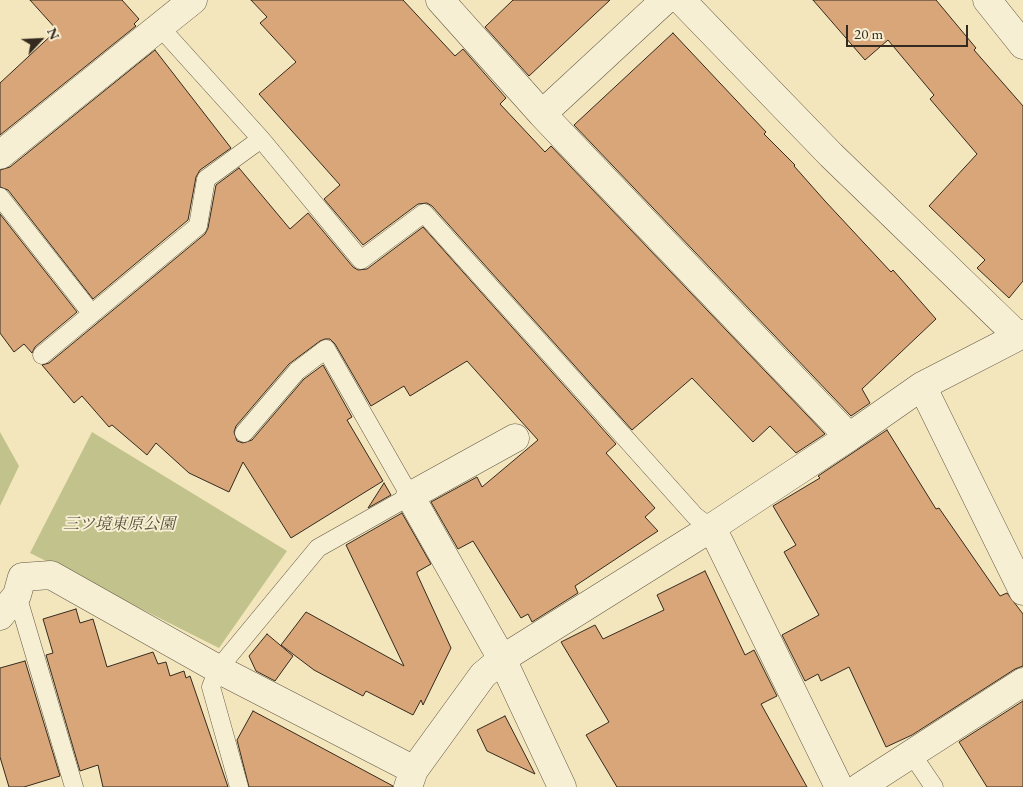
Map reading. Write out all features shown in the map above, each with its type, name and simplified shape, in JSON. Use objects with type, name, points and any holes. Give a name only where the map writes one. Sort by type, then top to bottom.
[{"type":"street","points":[[440,0],[542,114],[849,437]]},
{"type":"street","points":[[542,114],[665,0]]},
{"type":"street","points":[[0,616],[17,595],[22,577],[51,575],[411,778],[483,675],[502,659],[711,528],[849,437],[922,386],[1021,335],[832,155],[681,0]]},
{"type":"street","points":[[987,0],[1023,44]]},
{"type":"street","points":[[0,155],[171,11]]},
{"type":"street","points":[[922,386],[1023,591]]},
{"type":"street","points":[[515,438],[410,496],[502,659],[562,787]]},
{"type":"street","points":[[711,528],[838,787]]},
{"type":"street","points":[[860,787],[1023,682]]},
{"type":"lane","points":[[171,11],[261,138],[361,260],[424,213],[695,516],[711,528]]},
{"type":"lane","points":[[42,355],[198,226],[206,179],[261,138]]},
{"type":"lane","points":[[0,197],[92,314]]},
{"type":"lane","points":[[239,787],[211,687],[218,670],[318,548],[410,496],[326,349],[297,371],[244,433]]},
{"type":"lane","points":[[17,595],[74,787]]},
{"type":"lane","points":[[911,753],[934,787]]},
{"type":"green space","points":[[0,432],[19,466],[0,506]]},
{"type":"green space","name":"三ツ境東原公園","points":[[92,432],[287,551],[219,648],[30,553]]},
{"type":"building","points":[[30,0],[122,0],[139,19],[134,24],[136,26],[0,135],[0,83],[57,30]]},
{"type":"building","points":[[251,0],[403,0],[455,56],[463,49],[506,98],[500,104],[545,152],[551,146],[825,434],[796,453],[770,426],[753,442],[692,378],[632,430],[432,206],[427,203],[418,204],[363,245],[324,199],[340,185],[259,94],[296,62],[260,23],[267,17]]},
{"type":"building","points":[[513,0],[610,0],[529,76],[485,27]]},
{"type":"building","points":[[813,0],[936,0],[976,48],[974,50],[1023,106],[1023,281],[1009,298],[977,268],[985,260],[929,206],[977,154],[930,99],[934,95],[888,40],[865,60]]},
{"type":"building","points":[[673,33],[766,132],[764,134],[795,165],[825,201],[891,272],[893,270],[936,319],[862,389],[870,403],[851,416],[574,125]]},
{"type":"building","points":[[155,50],[231,148],[200,170],[196,177],[188,220],[93,299],[8,190],[0,187],[0,170],[10,167]]},
{"type":"building","points":[[239,168],[290,229],[308,213],[353,267],[358,270],[367,269],[423,227],[616,444],[606,453],[655,508],[645,517],[658,531],[575,586],[578,593],[532,622],[528,614],[521,618],[473,541],[458,549],[431,502],[477,477],[482,487],[538,440],[467,361],[410,396],[404,386],[371,406],[335,344],[330,339],[320,341],[289,364],[236,426],[234,432],[237,441],[243,443],[252,440],[304,379],[323,365],[352,417],[347,420],[383,481],[291,538],[243,462],[229,492],[189,473],[156,443],[147,455],[112,425],[109,427],[82,396],[74,403],[42,365],[49,363],[205,234],[208,228],[216,185]]},
{"type":"building","points":[[0,214],[77,312],[35,347],[32,353],[24,344],[14,352],[0,333]]},
{"type":"building","points":[[887,430],[936,509],[939,508],[1000,596],[1007,593],[1023,614],[1023,666],[1015,669],[912,735],[886,747],[849,667],[821,681],[818,674],[805,681],[782,635],[819,615],[784,552],[796,545],[773,506],[820,478],[818,476]]},
{"type":"building","points":[[384,483],[391,495],[368,508]]},
{"type":"building","points":[[402,513],[431,564],[417,572],[417,574],[451,648],[423,705],[421,700],[413,715],[366,691],[363,696],[314,670],[281,645],[306,612],[404,666],[346,545]]},
{"type":"building","points":[[705,571],[745,655],[754,650],[777,696],[761,704],[807,787],[617,787],[586,735],[609,722],[561,642],[595,625],[603,639],[664,610],[657,595]]},
{"type":"building","points":[[76,609],[80,623],[93,619],[107,667],[153,652],[158,664],[166,662],[170,676],[184,671],[186,678],[190,676],[228,787],[103,787],[98,765],[80,771],[46,655],[53,653],[43,619]]},
{"type":"building","points":[[267,634],[293,656],[275,681],[256,671],[249,656]]},
{"type":"building","points":[[25,661],[60,776],[24,787],[9,787],[0,757],[0,668]]},
{"type":"building","points":[[1023,701],[1023,787],[987,787],[959,742]]},
{"type":"building","points":[[253,711],[393,787],[249,787],[237,740]]},
{"type":"building","points":[[505,716],[535,774],[487,751],[477,730]]}]
